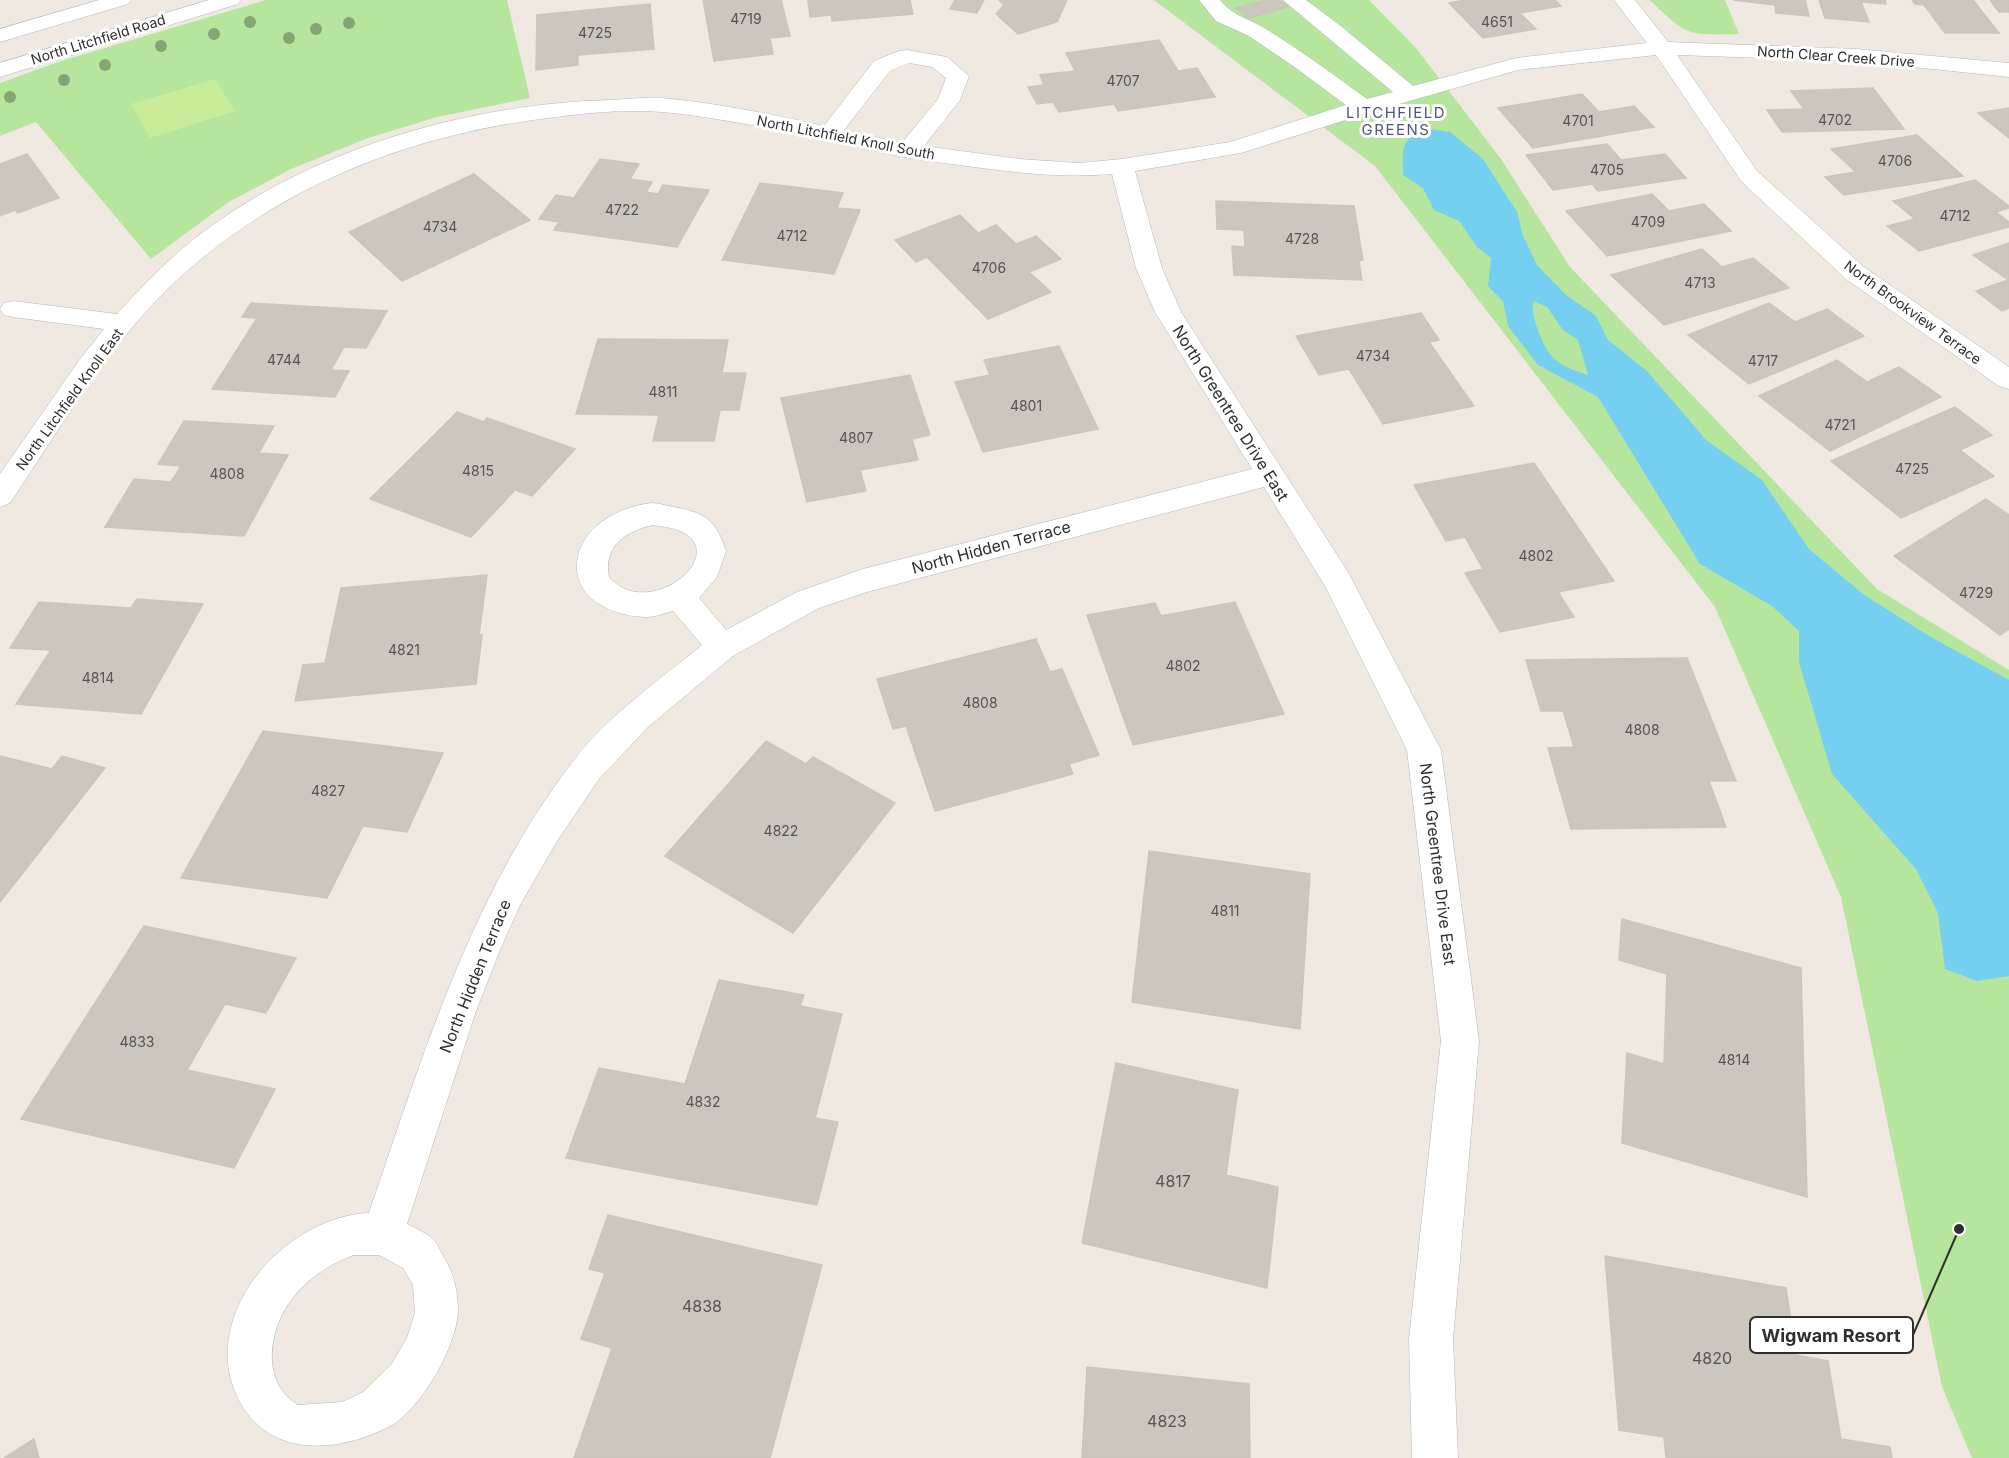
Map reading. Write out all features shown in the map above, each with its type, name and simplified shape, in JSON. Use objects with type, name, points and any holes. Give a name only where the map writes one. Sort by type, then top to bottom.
[{"type":"street","name":"North Litchfield Road","points":[[0,36],[121,0]]},
{"type":"street","name":"North Litchfield Road","points":[[0,70],[231,0]]},
{"type":"street","points":[[1209,0],[1223,17],[1256,33],[1304,63],[1363,107]]},
{"type":"street","points":[[1293,0],[1316,16],[1410,95]]},
{"type":"street","name":"North Brookview Terrace","points":[[1624,0],[1662,48],[1749,176],[1855,273],[2009,380]]},
{"type":"street","points":[[1256,33],[1316,16]]},
{"type":"street","name":"North Clear Creek Drive","points":[[1662,48],[1856,55],[2009,70]]},
{"type":"street","name":"North Litchfield Knoll South","points":[[281,193],[352,160],[421,135],[508,117],[580,107],[661,105],[730,114],[908,152],[1019,166],[1079,170],[1122,166],[1233,148],[1363,107],[1516,64],[1662,48]]},
{"type":"street","points":[[830,134],[882,66],[907,56],[939,62],[958,76],[949,100],[908,152]]},
{"type":"street","name":"North Greentree Drive East","points":[[1122,166],[1149,268],[1168,312],[1337,580],[1424,750],[1460,1041],[1431,1339],[1435,1458]]},
{"type":"street","name":"North Litchfield Knoll East","points":[[0,496],[89,365],[123,323],[175,268],[219,232],[281,193]]},
{"type":"street","points":[[14,309],[123,323]]},
{"type":"street","name":"North Hidden Terrace","points":[[383,1234],[457,1011],[507,896],[545,830],[587,769],[636,717],[722,646],[808,600],[863,580],[1270,475]]},
{"type":"street","points":[[679,596],[722,646]]},
{"type":"street","points":[[354,1234],[383,1234],[408,1244],[426,1263],[436,1288],[436,1318],[427,1350],[409,1380],[384,1405],[354,1422],[322,1429],[293,1426],[270,1411],[254,1386],[249,1356],[255,1322],[271,1291],[295,1263],[324,1245],[354,1234]]},
{"type":"green space","points":[[266,0],[507,0],[530,98],[437,117],[368,138],[291,169],[227,203],[151,259],[36,122],[0,136],[0,83],[61,61]]},
{"type":"green space","points":[[1154,0],[1369,0],[1416,48],[1501,159],[1570,267],[1877,589],[2009,670],[2009,1458],[1972,1458],[1942,1387],[1841,897],[1715,607],[1375,166]]},
{"type":"green space","points":[[1650,0],[1725,0],[1739,34],[1708,34],[1689,31],[1673,21]]},
{"type":"green space","points":[[215,79],[235,111],[150,138],[131,104]]},
{"type":"water","points":[[1429,129],[1450,132],[1483,159],[1517,212],[1523,236],[1537,265],[1566,295],[1596,316],[1608,340],[1647,371],[1706,440],[1762,480],[1809,549],[1863,594],[1929,636],[2009,680],[2009,976],[1977,981],[1945,969],[1938,913],[1916,869],[1832,774],[1799,662],[1799,631],[1772,606],[1700,564],[1598,397],[1538,365],[1508,326],[1503,301],[1488,286],[1491,258],[1477,247],[1459,221],[1434,210],[1423,188],[1403,175],[1405,145],[1412,136]],"holes":[[[1533,301],[1547,307],[1563,330],[1578,340],[1588,375],[1563,365],[1547,350],[1535,321]]]},
{"type":"building","points":[[703,0],[781,0],[790,36],[770,38],[773,54],[714,61]]},
{"type":"building","points":[[808,0],[910,0],[913,14],[832,21],[831,15],[810,17]]},
{"type":"building","points":[[955,0],[984,0],[977,13],[950,9]]},
{"type":"building","points":[[999,0],[1067,0],[1057,22],[1018,34],[996,14],[1004,5]]},
{"type":"building","points":[[1266,0],[1279,0],[1288,7],[1248,18],[1236,8]]},
{"type":"building","points":[[1466,0],[1555,0],[1561,6],[1520,13],[1536,29],[1483,38],[1449,3]]},
{"type":"building","points":[[1733,0],[1805,0],[1809,16],[1776,13],[1775,5]]},
{"type":"building","points":[[1819,0],[1885,0],[1886,4],[1861,2],[1869,22],[1825,18]]},
{"type":"building","points":[[1912,0],[1973,0],[1999,33],[1945,33],[1924,5],[1915,4]]},
{"type":"building","points":[[1990,0],[2009,0],[2009,12],[1999,12]]},
{"type":"building","points":[[650,4],[654,49],[578,55],[578,65],[536,70],[537,15]]},
{"type":"building","points":[[1159,40],[1178,71],[1197,68],[1215,97],[1118,111],[1114,104],[1059,112],[1053,102],[1037,104],[1028,87],[1044,85],[1040,75],[1075,71],[1066,53]]},
{"type":"building","points":[[1873,88],[1904,129],[1782,132],[1767,110],[1804,109],[1791,91]]},
{"type":"building","points":[[1582,94],[1599,112],[1634,106],[1654,127],[1533,148],[1498,108]]},
{"type":"building","points":[[2009,108],[2009,138],[1978,113]]},
{"type":"building","points":[[1917,135],[1963,176],[1844,195],[1825,177],[1856,172],[1831,149]]},
{"type":"building","points":[[1607,144],[1621,160],[1665,154],[1686,178],[1598,191],[1592,184],[1553,190],[1526,155]]},
{"type":"building","points":[[27,154],[59,198],[18,213],[15,210],[0,216],[0,164]]},
{"type":"building","points":[[600,159],[639,164],[630,179],[652,182],[646,192],[658,194],[663,185],[709,190],[677,247],[554,230],[559,222],[539,219],[556,195],[574,198]]},
{"type":"building","points":[[474,174],[530,220],[402,281],[349,232]]},
{"type":"building","points":[[1975,180],[2009,206],[2009,208],[1996,212],[2009,222],[2009,227],[1919,251],[1887,226],[1915,219],[1893,201]]},
{"type":"building","points":[[760,183],[843,193],[837,208],[860,210],[834,274],[722,260]]},
{"type":"building","points":[[1652,194],[1669,211],[1704,204],[1731,231],[1607,256],[1566,211]]},
{"type":"building","points":[[1216,201],[1354,206],[1363,260],[1359,261],[1362,280],[1234,275],[1232,246],[1245,247],[1244,230],[1217,229]]},
{"type":"building","points":[[960,215],[978,233],[996,225],[1016,244],[1036,236],[1061,259],[1029,272],[1051,292],[988,319],[927,257],[916,262],[895,240]]},
{"type":"building","points":[[2009,243],[2009,308],[2002,311],[1976,291],[2008,280],[1973,255]]},
{"type":"building","points":[[1702,249],[1722,267],[1753,258],[1789,288],[1664,325],[1611,275]]},
{"type":"building","points":[[251,303],[387,311],[366,348],[344,347],[331,370],[349,371],[335,397],[212,389],[257,318],[242,317]]},
{"type":"building","points":[[1769,303],[1795,322],[1827,309],[1864,336],[1749,384],[1688,335]]},
{"type":"building","points":[[1421,313],[1439,340],[1429,342],[1474,406],[1383,424],[1349,369],[1319,375],[1296,336]]},
{"type":"building","points":[[598,339],[728,340],[722,373],[746,373],[739,410],[720,410],[714,441],[653,441],[659,415],[576,414]]},
{"type":"building","points":[[1059,346],[1098,429],[983,452],[955,382],[990,375],[984,360]]},
{"type":"building","points":[[1837,360],[1867,382],[1899,367],[1941,397],[1830,451],[1759,396]]},
{"type":"building","points":[[910,375],[930,435],[912,439],[918,460],[860,470],[866,491],[807,502],[781,398]]},
{"type":"building","points":[[1955,407],[1992,435],[1960,450],[1994,476],[1901,518],[1831,461]]},
{"type":"building","points":[[457,412],[484,422],[487,418],[575,449],[532,496],[515,490],[471,537],[370,499]]},
{"type":"building","points":[[184,421],[274,426],[259,453],[288,455],[244,536],[105,527],[134,479],[171,482],[181,466],[158,464]]},
{"type":"building","points":[[1534,463],[1614,581],[1558,592],[1574,617],[1500,632],[1465,573],[1483,569],[1465,537],[1446,541],[1414,485]]},
{"type":"building","points":[[1986,499],[2009,515],[2009,629],[2000,635],[1894,556]]},
{"type":"building","points":[[487,575],[479,635],[482,635],[476,684],[295,701],[303,665],[325,663],[341,588]]},
{"type":"building","points":[[137,599],[203,604],[141,714],[16,704],[51,650],[10,648],[39,602],[131,608]]},
{"type":"building","points":[[1235,602],[1284,714],[1133,745],[1087,615],[1155,603],[1161,616]]},
{"type":"building","points":[[1036,639],[1050,672],[1062,669],[1099,755],[1069,764],[1073,774],[935,811],[906,726],[893,729],[877,679]]},
{"type":"building","points":[[1687,658],[1736,781],[1709,781],[1726,827],[1571,829],[1548,748],[1574,747],[1563,711],[1541,711],[1526,660]]},
{"type":"building","points":[[263,731],[443,753],[407,832],[363,826],[327,898],[181,878]]},
{"type":"building","points":[[766,741],[806,764],[813,757],[895,803],[793,933],[665,856]]},
{"type":"building","points":[[0,756],[52,769],[62,756],[105,768],[0,902]]},
{"type":"building","points":[[1149,851],[1310,874],[1300,1029],[1132,1002]]},
{"type":"building","points":[[1622,919],[1801,968],[1807,1197],[1622,1143],[1627,1053],[1664,1064],[1667,974],[1619,960]]},
{"type":"building","points":[[144,926],[296,958],[266,1013],[225,1004],[187,1070],[275,1089],[234,1168],[21,1119]]},
{"type":"building","points":[[719,980],[804,995],[800,1006],[842,1014],[815,1118],[838,1122],[817,1205],[566,1158],[599,1068],[685,1084]]},
{"type":"building","points":[[1116,1063],[1238,1090],[1226,1175],[1278,1187],[1267,1288],[1082,1243]]},
{"type":"building","points":[[608,1215],[822,1265],[770,1458],[574,1458],[612,1348],[581,1339],[605,1273],[589,1269]]},
{"type":"building","points":[[1605,1256],[1786,1288],[1796,1355],[1828,1361],[1841,1439],[1890,1447],[1892,1458],[1666,1458],[1664,1437],[1619,1430]]},
{"type":"building","points":[[1087,1367],[1249,1384],[1250,1458],[1082,1458]]},
{"type":"building","points":[[34,1439],[39,1458],[4,1458]]},
{"type":"place","name":"Wigwam Resort","points":[[1959,1229]]},
{"type":"district","name":"LITCHFIELD GREENS","points":[[1396,120]]}]
